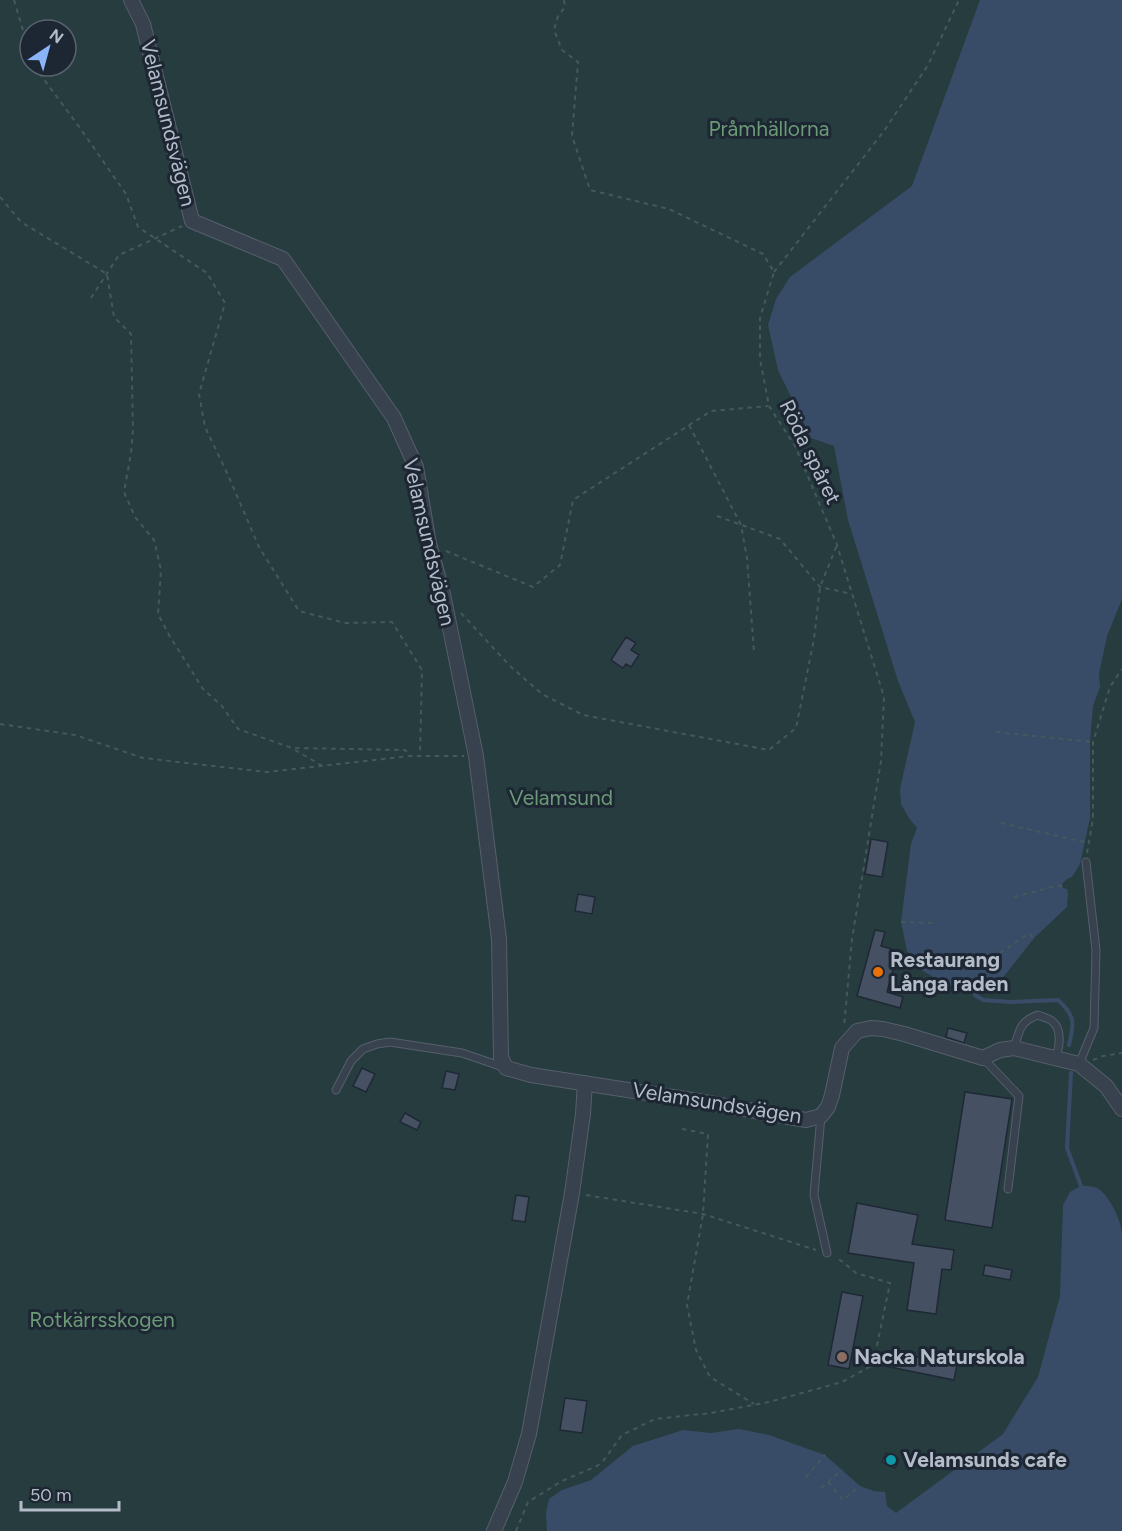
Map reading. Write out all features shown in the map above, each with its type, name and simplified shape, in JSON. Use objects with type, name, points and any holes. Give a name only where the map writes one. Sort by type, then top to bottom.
[{"type":"street","name":"Velamsundsvägen","points":[[131,0],[142,24],[192,221],[283,259],[394,418],[416,467],[429,544],[443,594],[476,756],[499,939],[501,1058],[506,1068],[531,1075],[806,1120],[821,1116],[828,1107],[842,1048],[857,1031],[871,1028],[883,1029],[983,1058]]},
{"type":"street","points":[[983,1058],[1000,1050],[1014,1048],[1081,1065],[1106,1086],[1122,1109]]},
{"type":"street","points":[[494,1531],[515,1482],[529,1434],[572,1193],[585,1083]]},
{"type":"lane","points":[[1081,1065],[1094,1028],[1096,950],[1086,862]]},
{"type":"lane","points":[[1014,1048],[1026,1020],[1038,1015],[1053,1022],[1059,1034],[1056,1058]]},
{"type":"lane","points":[[336,1090],[351,1061],[363,1049],[390,1042],[462,1053],[506,1068]]},
{"type":"lane","points":[[983,1058],[1019,1096],[1008,1189]]},
{"type":"lane","points":[[821,1116],[814,1195],[827,1253]]},
{"type":"path","points":[[14,0],[19,18]]},
{"type":"path","points":[[564,0],[565,7],[558,16],[554,30],[562,50],[578,62],[572,136],[590,190],[669,209],[763,254],[774,272],[884,131],[928,65],[959,0]]},
{"type":"path","points":[[43,78],[126,194],[138,227],[207,273],[225,303],[199,394],[205,427],[259,547],[299,611],[345,623],[392,622],[422,670],[420,755]]},
{"type":"path","points":[[0,197],[21,222],[107,274],[114,317],[131,334],[133,429],[124,492],[135,518],[154,540],[161,570],[158,614],[169,635],[203,689],[222,706],[238,729],[292,748],[321,766]]},
{"type":"path","points":[[91,298],[119,255],[192,221]]},
{"type":"path","name":"Röda spåret","points":[[774,272],[760,318],[759,359],[769,406],[795,446],[837,545],[885,697],[881,761],[852,939],[844,1026]]},
{"type":"path","points":[[429,544],[533,587],[560,565],[573,500],[711,411],[769,406]]},
{"type":"path","points":[[689,425],[741,525],[747,558],[754,652]]},
{"type":"path","points":[[717,516],[780,539],[820,587],[852,594]]},
{"type":"path","points":[[458,610],[510,666],[542,694],[583,715],[769,750],[796,728],[814,639],[820,587],[837,545]]},
{"type":"path","points":[[1086,862],[1093,819],[1093,742],[1110,687],[1122,669]]},
{"type":"path","points":[[0,724],[75,735],[143,758],[267,772],[420,755],[476,756]]},
{"type":"path","points":[[996,732],[1093,742]]},
{"type":"path","points":[[292,748],[405,750],[411,756]]},
{"type":"path","points":[[1001,823],[1089,843]]},
{"type":"path","points":[[1014,897],[1064,886]]},
{"type":"path","points":[[901,922],[934,923]]},
{"type":"path","points":[[1000,953],[1029,933],[1034,939]]},
{"type":"path","points":[[1081,1065],[1096,1058],[1122,1053]]},
{"type":"path","points":[[682,1129],[708,1134],[703,1214],[687,1305],[696,1350],[710,1377],[756,1404]]},
{"type":"path","points":[[516,1531],[528,1502],[561,1481],[597,1466],[622,1435],[656,1419],[711,1413],[770,1402],[842,1382],[873,1365],[890,1283],[856,1274],[843,1262],[827,1253],[703,1214],[572,1193]]},
{"type":"path","points":[[806,1477],[825,1455]]},
{"type":"path","points":[[821,1488],[842,1470]]},
{"type":"path","points":[[828,1482],[843,1500],[860,1486]]},
{"type":"green space","name":"Velamsund","points":[[0,0],[1122,0],[1122,1531],[0,1531]]},
{"type":"water","points":[[980,0],[1122,0],[1122,599],[1107,636],[1099,674],[1100,687],[1093,706],[1090,742],[1090,818],[1080,864],[1072,877],[1062,884],[1068,893],[1067,907],[1035,937],[997,985],[961,991],[920,969],[907,951],[901,922],[911,844],[917,828],[901,804],[900,789],[915,722],[898,681],[848,520],[834,446],[811,438],[778,370],[768,325],[776,299],[790,277],[912,186]]},
{"type":"water","points":[[1081,1186],[1097,1188],[1106,1196],[1116,1214],[1122,1232],[1122,1531],[547,1531],[546,1512],[549,1499],[562,1490],[591,1480],[633,1446],[683,1430],[711,1433],[739,1429],[769,1435],[825,1455],[860,1486],[885,1492],[887,1506],[896,1513],[1003,1434],[1038,1377],[1060,1296],[1063,1205],[1070,1192]]},
{"type":"building","points":[[626,637],[636,643],[631,650],[639,655],[631,667],[626,664],[623,668],[611,660]]},
{"type":"building","points":[[871,839],[888,842],[882,877],[865,874]]},
{"type":"building","points":[[578,894],[595,897],[592,914],[575,911]]},
{"type":"building","name":"Restaurang Långa raden","points":[[875,930],[885,932],[881,946],[898,951],[887,992],[903,997],[900,1008],[857,996]]},
{"type":"building","points":[[948,1028],[967,1033],[964,1043],[946,1037]]},
{"type":"building","points":[[362,1068],[375,1074],[366,1092],[353,1086]]},
{"type":"building","points":[[446,1071],[459,1074],[455,1090],[442,1088]]},
{"type":"building","points":[[965,1092],[1012,1099],[992,1228],[945,1220]]},
{"type":"building","points":[[405,1113],[421,1122],[417,1130],[400,1122]]},
{"type":"building","points":[[516,1195],[529,1197],[525,1222],[512,1220]]},
{"type":"building","points":[[857,1203],[918,1215],[912,1244],[954,1250],[951,1270],[942,1269],[936,1314],[907,1310],[914,1263],[848,1253]]},
{"type":"building","points":[[985,1265],[1012,1270],[1010,1280],[983,1275]]},
{"type":"building","points":[[842,1292],[863,1296],[849,1369],[828,1365]]},
{"type":"building","points":[[888,1351],[957,1365],[954,1380],[885,1366]]},
{"type":"building","points":[[565,1398],[587,1401],[582,1433],[560,1430]]},
{"type":"building","name":"Velamsunds cafe","points":[[886,1453],[899,1459],[895,1468],[882,1462]]},
{"type":"waterway","points":[[974,989],[975,995],[983,1000],[1010,1002],[1058,1000],[1071,1016],[1072,1031],[1069,1045]]},
{"type":"waterway","points":[[1071,1073],[1067,1148],[1081,1186]]},
{"type":"place","name":"Restaurang Långa raden","points":[[878,972]]},
{"type":"place","name":"Nacka Naturskola","points":[[842,1357]]},
{"type":"place","name":"Velamsunds cafe","points":[[891,1460]]},
{"type":"park label","name":"Pråmhällorna","points":[[769,129]]},
{"type":"park label","name":"Rotkärrsskogen","points":[[102,1320]]}]
